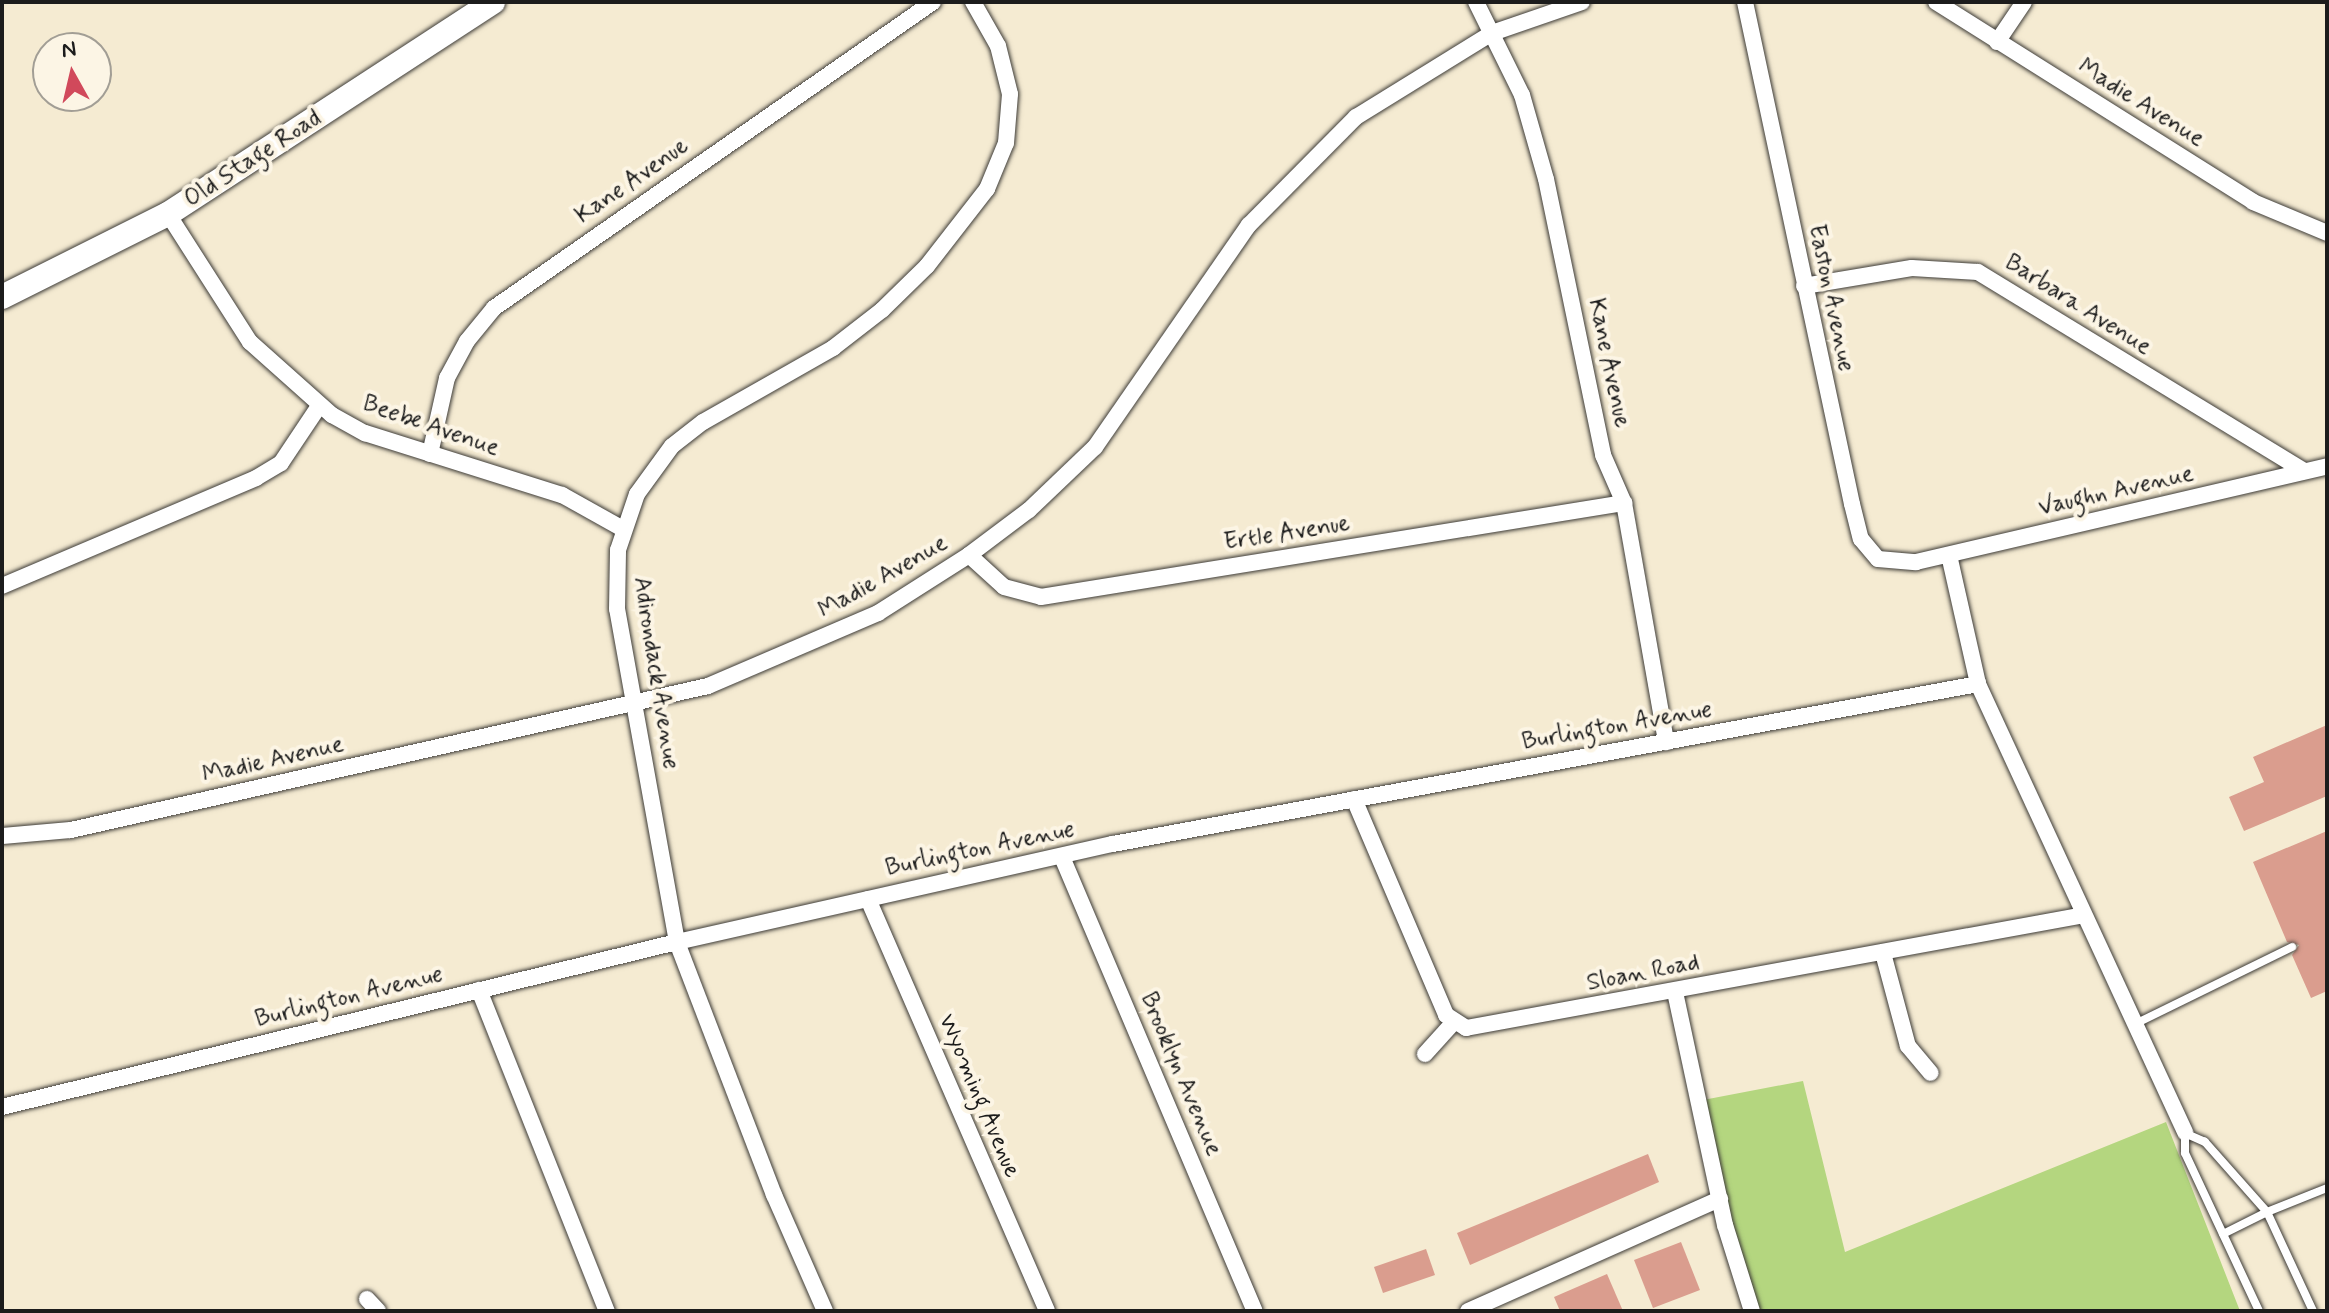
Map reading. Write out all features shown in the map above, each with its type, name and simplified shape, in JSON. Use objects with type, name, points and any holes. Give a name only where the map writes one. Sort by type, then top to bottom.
[{"type":"main road","name":"Old Stage Road","points":[[2,297],[168,214],[493,2]]},
{"type":"street","name":"Kane Avenue","points":[[430,454],[447,378],[467,341],[494,308],[933,2]]},
{"type":"street","name":"Adirondack Avenue","points":[[825,1311],[774,1195],[677,942],[615,590],[623,529],[647,477],[672,446],[703,422],[833,348],[882,310],[927,266],[987,189],[1006,143],[1010,94],[998,46],[973,2]]},
{"type":"street","name":"Kane Avenue","points":[[1476,2],[1522,95],[1546,179],[1603,455],[1624,503],[1666,742]]},
{"type":"street","name":"Madie Avenue","points":[[2,836],[62,832],[708,686],[795,652],[878,613],[969,555],[1029,510],[1095,447],[1249,225],[1356,117],[1492,33],[1582,2]]},
{"type":"street","name":"Easton Avenue","points":[[1745,2],[1861,539],[1887,563],[1916,562]]},
{"type":"street","name":"Madie Avenue","points":[[1936,2],[2253,202],[2327,233]]},
{"type":"street","points":[[1997,42],[2024,2]]},
{"type":"street","name":"Beebe Avenue","points":[[168,214],[250,342],[319,406],[365,433],[562,495],[623,529]]},
{"type":"street","name":"Barbara Avenue","points":[[1804,286],[1912,268],[1978,272],[2004,283],[2304,471]]},
{"type":"street","points":[[2,586],[256,478],[281,463],[319,406]]},
{"type":"street","name":"Vaughn Avenue","points":[[1916,562],[2327,466]]},
{"type":"street","name":"Ertle Avenue","points":[[969,555],[1004,587],[1041,597],[1624,503]]},
{"type":"street","points":[[1949,555],[1978,684],[2185,1133]]},
{"type":"street","name":"Burlington Avenue","points":[[2,1107],[677,942],[1062,857],[1354,799],[1978,684]]},
{"type":"street","points":[[1354,799],[1453,1023],[1425,1054]]},
{"type":"street","name":"Brooklyn Avenue","points":[[1062,857],[1255,1311]]},
{"type":"street","name":"Wyoming Avenue","points":[[868,899],[1047,1311]]},
{"type":"street","name":"Sloan Road","points":[[1453,1023],[1489,1026],[2084,915]]},
{"type":"street","points":[[1883,953],[1908,1046],[1931,1073]]},
{"type":"street","points":[[479,990],[607,1311]]},
{"type":"street","points":[[1675,992],[1720,1199],[1752,1311]]},
{"type":"street","points":[[1468,1311],[1720,1199]]},
{"type":"lane","points":[[2135,1024],[2292,947]]},
{"type":"lane","points":[[2259,1311],[2185,1153],[2185,1133],[2205,1142],[2267,1212],[2313,1311]]},
{"type":"lane","points":[[2223,1234],[2327,1188]]},
{"type":"green space","points":[[1803,1081],[1845,1252],[2166,1122],[2240,1311],[1759,1311],[1742,1273],[1703,1100]]},
{"type":"building","points":[[2327,725],[2327,796],[2244,831],[2229,797],[2264,782],[2253,757]]},
{"type":"building","points":[[2327,831],[2327,991],[2311,998],[2292,955],[2299,945],[2287,942],[2253,862]]},
{"type":"building","points":[[1648,1154],[1659,1182],[1470,1265],[1457,1233]]},
{"type":"building","points":[[1681,1242],[1700,1290],[1653,1308],[1634,1260]]},
{"type":"building","points":[[1426,1249],[1435,1275],[1383,1293],[1374,1267]]},
{"type":"building","points":[[1607,1274],[1623,1311],[1560,1311],[1554,1297]]}]
